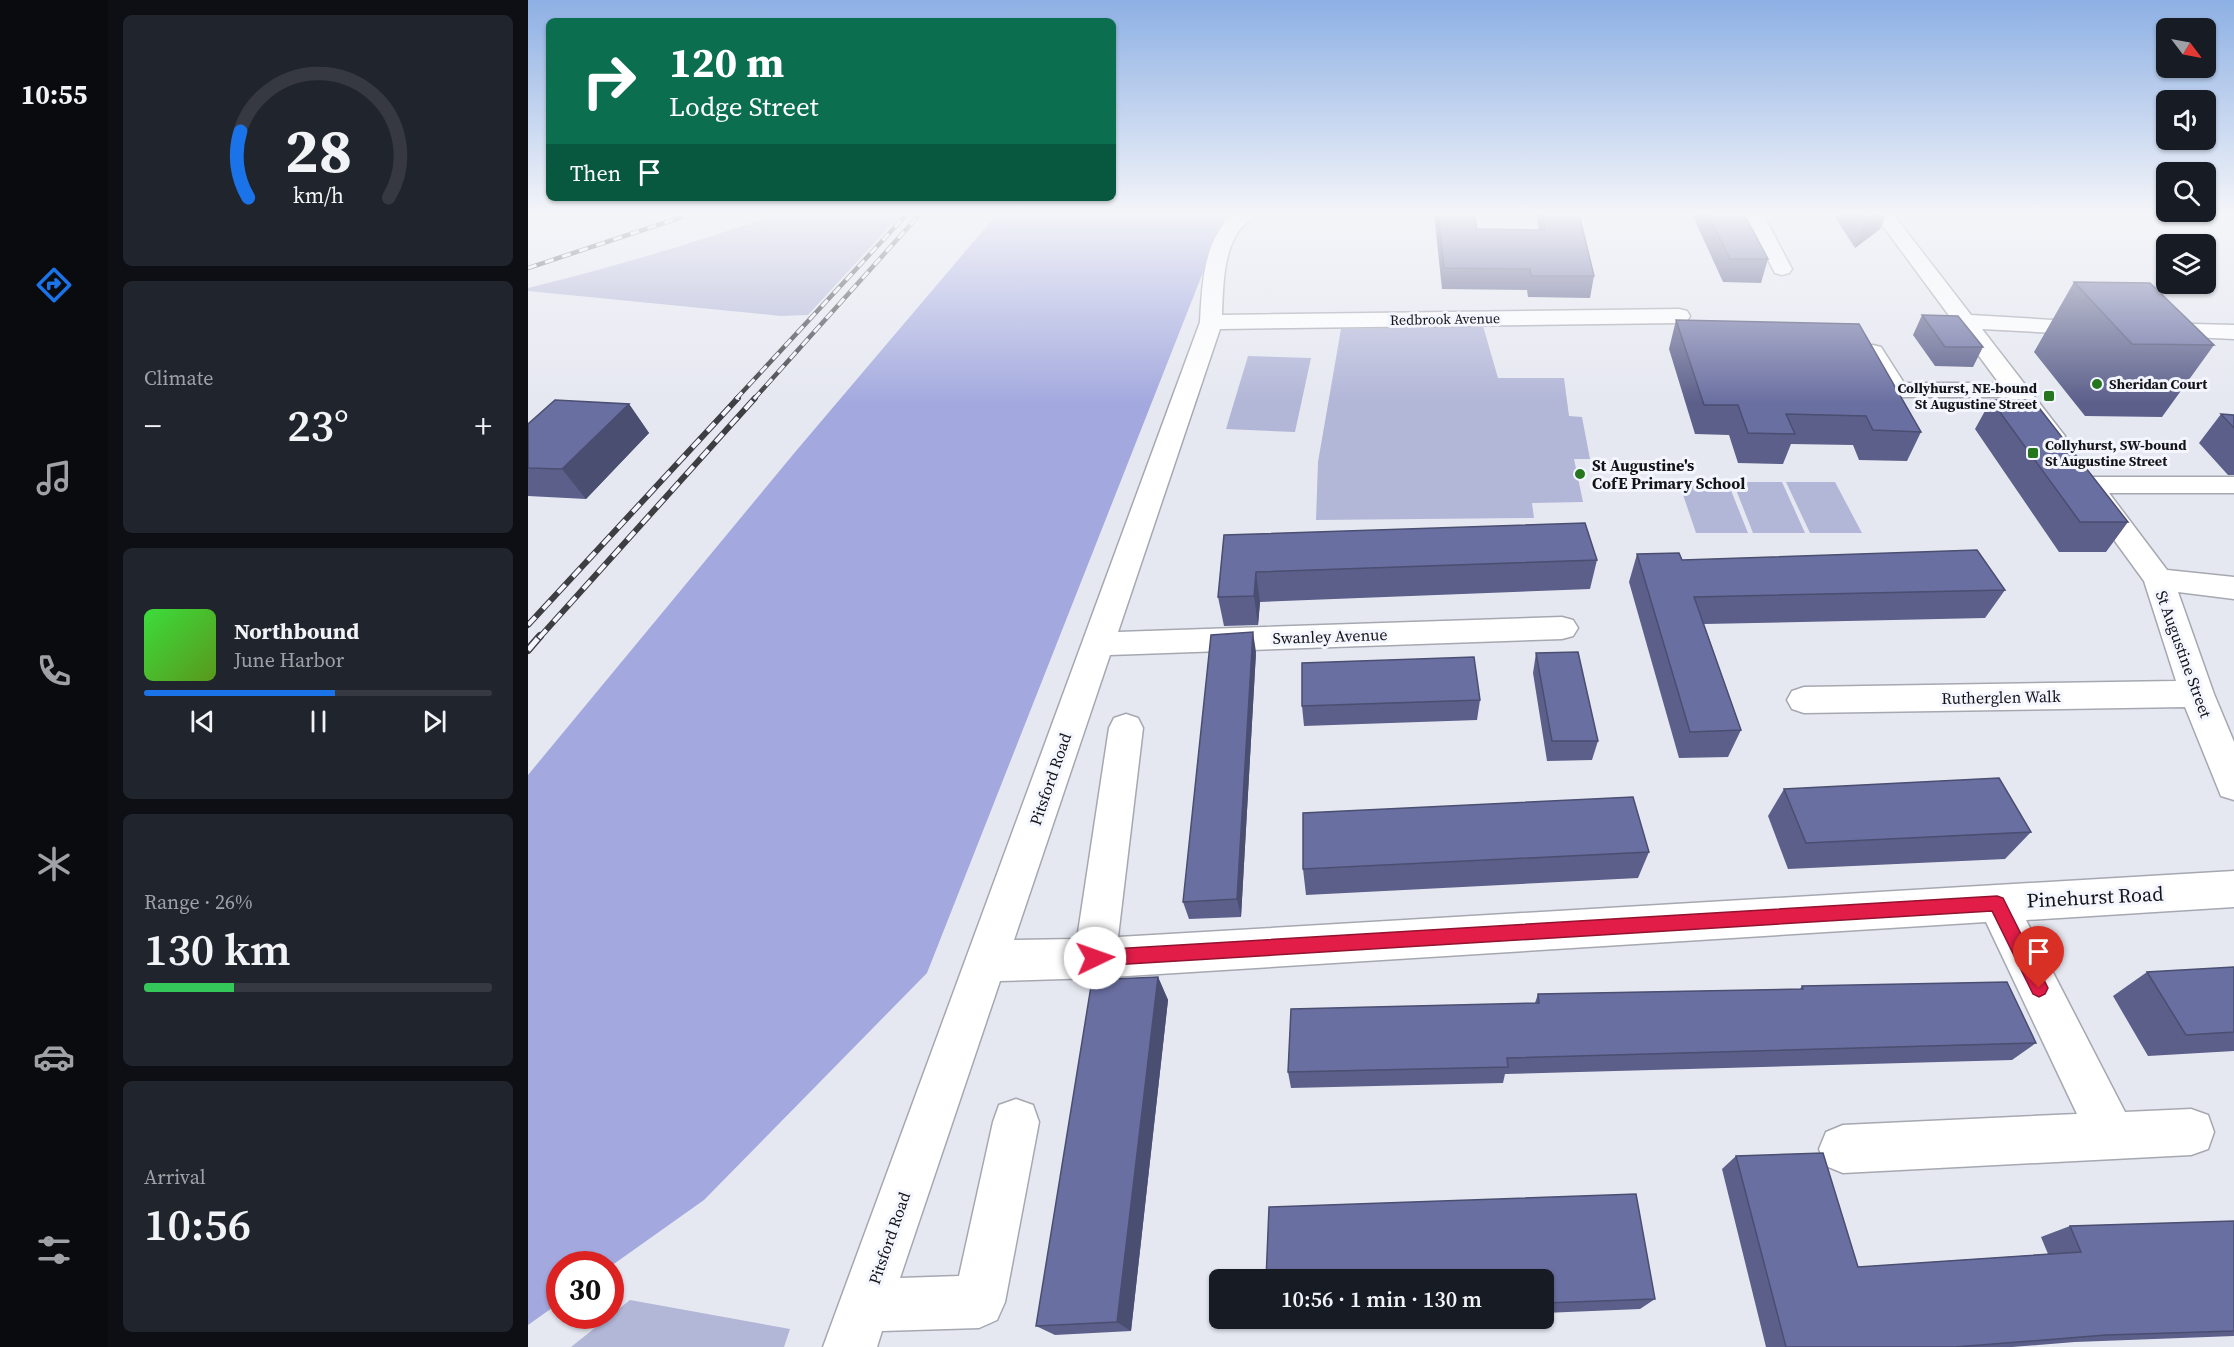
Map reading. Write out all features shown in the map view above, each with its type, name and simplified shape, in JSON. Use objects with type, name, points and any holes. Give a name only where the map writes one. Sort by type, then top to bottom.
[{"type":"street","name":"Pitsford Road","points":[[858,1326],[1211,322],[1214,277]]},
{"type":"street","name":"St Augustine Street","points":[[1932,277],[2019,390],[2158,579],[2197,694],[2234,785]]},
{"type":"street","name":"Redbrook Avenue","points":[[1211,322],[1678,316]]},
{"type":"street","points":[[1966,321],[2234,332]]},
{"type":"street","points":[[1856,342],[1867,343],[1897,390],[2019,390]]},
{"type":"street","points":[[2077,469],[2234,485]]},
{"type":"street","points":[[2158,579],[2234,588]]},
{"type":"street","name":"Swanley Avenue","points":[[1097,645],[1562,628]]},
{"type":"street","name":"Rutherglen Walk","points":[[1804,700],[2197,694]]},
{"type":"street","points":[[1095,958],[1126,728]]},
{"type":"street","name":"Pinehurst Road","points":[[986,961],[1095,958],[2234,889]]},
{"type":"street","points":[[1997,903],[2113,1137]]},
{"type":"street","points":[[858,1326],[979,1302],[1016,1122]]},
{"type":"street","points":[[1843,1149],[2191,1132]]},
{"type":"shaded area","points":[[572,277],[843,277],[808,315],[781,316],[528,291],[528,288]]},
{"type":"shaded area","points":[[944,277],[1201,277],[927,973],[704,1200],[624,1257],[624,1251],[546,1251],[546,1312],[528,1325],[528,775],[796,451]]},
{"type":"shaded area","points":[[1483,326],[1498,378],[1564,378],[1569,416],[1582,417],[1590,459],[1574,459],[1583,502],[1532,503],[1534,518],[1316,520],[1318,462],[1341,329]]},
{"type":"shaded area","points":[[1248,356],[1311,358],[1295,432],[1226,429]]},
{"type":"shaded area","points":[[1733,482],[1782,482],[1805,533],[1753,533]]},
{"type":"shaded area","points":[[1786,482],[1835,482],[1862,533],[1810,533]]},
{"type":"shaded area","points":[[1679,483],[1728,483],[1748,533],[1696,533]]},
{"type":"shaded area","points":[[630,1300],[790,1329],[784,1347],[571,1347],[594,1329],[624,1329],[624,1305]]},
{"type":"building","points":[[2074,282],[2150,283],[2156,289],[2156,294],[2161,294],[2214,345],[2132,344]]},
{"type":"building","points":[[1922,315],[1958,316],[1983,347],[1945,347]]},
{"type":"building","points":[[1676,320],[1859,324],[1921,432],[1873,430],[1866,416],[1786,414],[1795,434],[1748,433],[1738,405],[1704,405]]},
{"type":"building","points":[[555,400],[629,404],[562,469],[528,468],[528,424]]},
{"type":"building","points":[[1991,400],[2033,400],[2128,522],[2080,522]]},
{"type":"building","points":[[2221,414],[2234,415],[2234,428]]},
{"type":"building","points":[[1585,523],[1597,560],[1256,572],[1254,596],[1218,597],[1224,535]]},
{"type":"building","points":[[1977,550],[2005,590],[1694,597],[1741,730],[1690,732],[1637,554],[1679,553],[1682,560]]},
{"type":"building","points":[[1253,632],[1237,899],[1183,902],[1211,635]]},
{"type":"building","points":[[1578,652],[1598,741],[1552,741],[1536,653]]},
{"type":"building","points":[[1474,657],[1480,700],[1302,706],[1302,663]]},
{"type":"building","points":[[1999,778],[2031,832],[1806,843],[1784,789]]},
{"type":"building","points":[[1633,797],[1649,852],[1303,869],[1303,813]]},
{"type":"building","points":[[2234,967],[2234,1032],[2186,1035],[2147,972]]},
{"type":"building","points":[[1158,977],[1117,1322],[1036,1326],[1092,980]]},
{"type":"building","points":[[2007,982],[2036,1043],[1507,1058],[1508,1067],[1288,1072],[1291,1009],[1539,1003],[1538,994]]},
{"type":"building","points":[[1823,1153],[1858,1267],[2081,1252],[2070,1226],[2234,1221],[2234,1331],[2106,1335],[1955,1347],[1786,1347],[1736,1156]]},
{"type":"building","points":[[1636,1194],[1655,1299],[1554,1303],[1554,1269],[1266,1269],[1269,1207]]},
{"type":"railway","points":[[736,399],[849,277]]},
{"type":"railway","points":[[754,399],[864,277]]},
{"type":"railway","points":[[528,625],[738,398]]},
{"type":"railway","points":[[539,638],[755,398]]},
{"type":"railway","points":[[528,650],[540,636]]},
{"type":"place","name":"Sheridan Court","points":[[2097,384]]},
{"type":"place","name":"Collyhurst, NE-bound St Augustine Street","points":[[2049,396]]},
{"type":"place","name":"Collyhurst, SW-bound St Augustine Street","points":[[2033,453]]},
{"type":"place","name":"St Augustine's CofE Primary School","points":[[1580,474]]},
{"type":"route","points":[[1095,958],[1997,903],[2039,988]]}]
